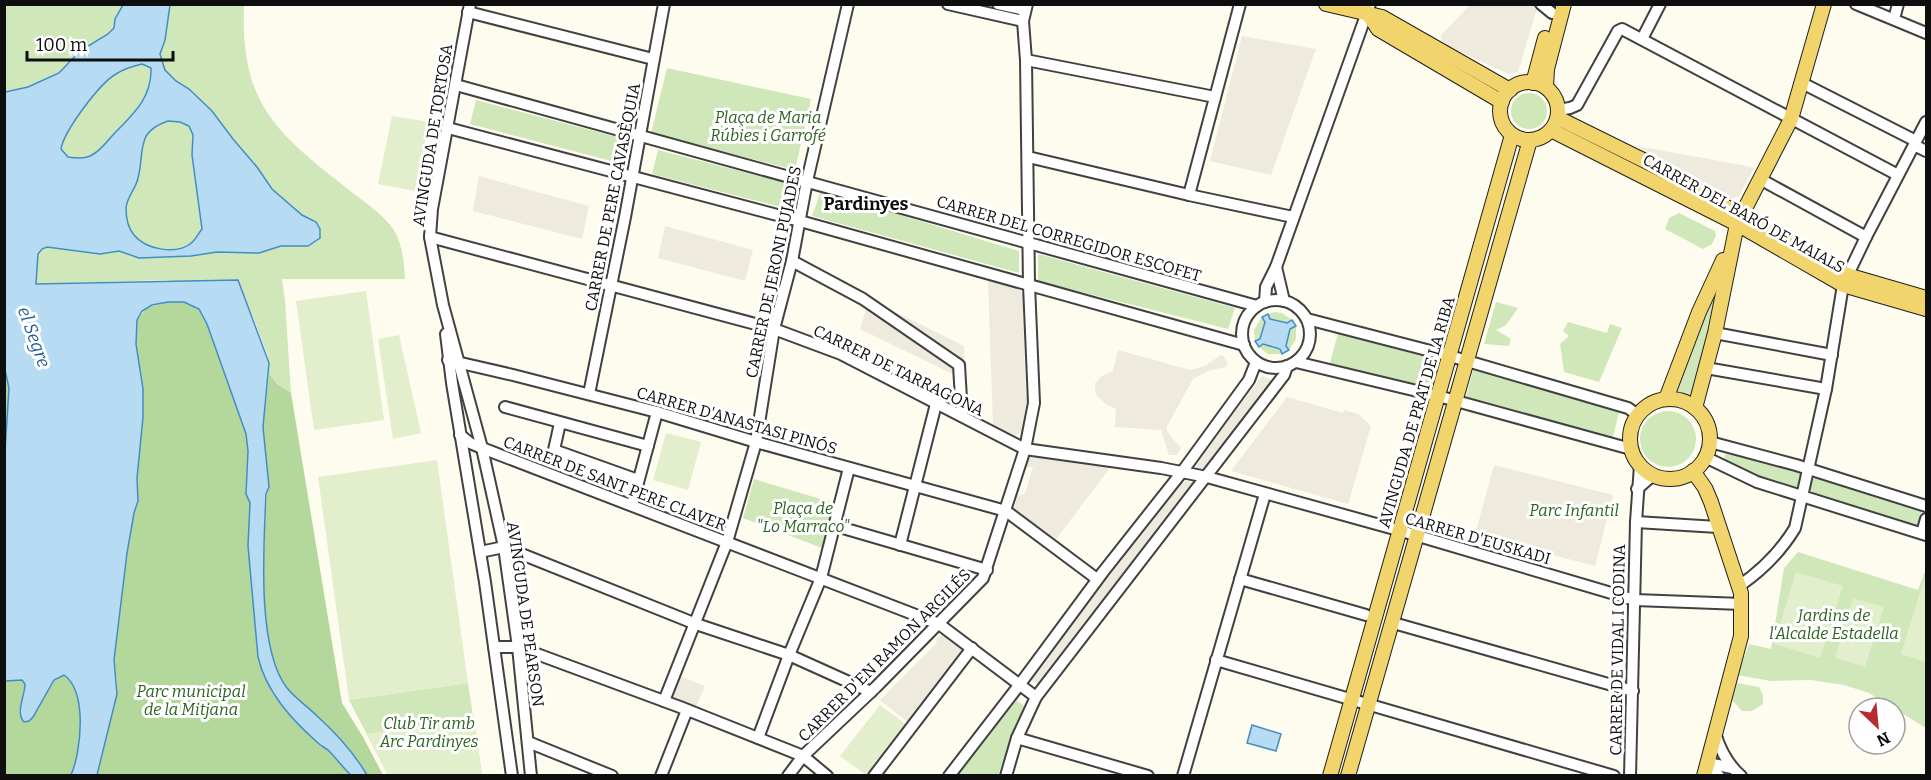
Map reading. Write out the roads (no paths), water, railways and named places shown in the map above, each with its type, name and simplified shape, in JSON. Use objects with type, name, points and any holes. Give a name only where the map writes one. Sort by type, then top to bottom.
[{"type":"main road","points":[[1326,4],[1368,8],[1510,90]]},
{"type":"main road","points":[[1539,85],[1547,69],[1564,4]]},
{"type":"main road","points":[[1695,408],[1715,333],[1731,246],[1739,219],[1791,119],[1824,4]]},
{"type":"main road","points":[[1368,8],[1378,29],[1502,102]]},
{"type":"main road","points":[[1539,85],[1553,9]]},
{"type":"main road","points":[[1525,83],[1539,85],[1555,97],[1556,119],[1545,135],[1530,140],[1512,135],[1502,120],[1502,102],[1510,90],[1525,83]]},
{"type":"main road","name":"CARRER DEL BARÓ DE MAIALS","points":[[1556,119],[1845,280],[1926,309]]},
{"type":"main road","name":"AVINGUDA DE PRAT DE LA RIBA","points":[[1329,776],[1512,135]]},
{"type":"main road","points":[[1348,776],[1530,140]]},
{"type":"main road","points":[[1666,399],[1699,312],[1731,246]]},
{"type":"main road","name":"CARRER DEL BARÓ DE MAIALS","points":[[1845,280],[1926,298]]},
{"type":"main road","points":[[1666,399],[1676,400],[1695,408],[1707,423],[1710,442],[1705,457],[1693,471],[1670,479],[1653,475],[1640,465],[1631,449],[1630,437],[1632,426],[1638,415],[1655,402],[1666,399]]},
{"type":"main road","points":[[1693,471],[1705,488],[1739,586],[1742,604],[1741,636],[1705,770]]},
{"type":"street","name":"CARRER DE PERE CAVASÈQUIA","points":[[589,394],[664,4]]},
{"type":"street","name":"CARRER DE JERONI PUJADES","points":[[664,701],[727,542],[756,442],[774,329],[792,261],[807,181],[848,4]]},
{"type":"street","points":[[948,4],[1025,12]]},
{"type":"street","points":[[998,4],[1025,12]]},
{"type":"street","points":[[1190,195],[1240,4]]},
{"type":"street","points":[[1541,4],[1553,9]]},
{"type":"street","points":[[1642,39],[1660,4]]},
{"type":"street","points":[[1856,4],[1926,33]]},
{"type":"street","points":[[1894,19],[1898,4]]},
{"type":"street","points":[[469,8],[653,59]]},
{"type":"street","name":"AVINGUDA DE TORTOSA","points":[[453,361],[430,237],[432,209],[469,8]]},
{"type":"street","points":[[1261,304],[1368,8]]},
{"type":"street","name":"CARRER D'EN RAMON ARGILÉS","points":[[788,776],[803,756],[871,692],[983,578],[1018,467],[1026,449],[1034,403],[1029,285],[1025,12]]},
{"type":"street","points":[[1556,119],[1577,105],[1618,30],[1622,29],[1898,175]]},
{"type":"street","points":[[1026,60],[1215,97]]},
{"type":"street","points":[[1802,83],[1926,151]]},
{"type":"street","name":"CARRER DEL CORREGIDOR ESCOFET","points":[[456,86],[1261,304]]},
{"type":"street","points":[[1739,586],[1753,576],[1796,528],[1826,389],[1845,280],[1926,122]]},
{"type":"street","points":[[448,128],[800,221],[1244,345]]},
{"type":"street","points":[[1028,156],[1293,217]]},
{"type":"street","points":[[1760,179],[1866,237]]},
{"type":"street","name":"CARRER DE TARRAGONA","points":[[430,237],[774,329],[841,354],[1026,449],[1207,477]]},
{"type":"street","points":[[792,261],[868,302],[959,365],[962,416]]},
{"type":"street","points":[[1276,267],[1284,301]]},
{"type":"street","points":[[1006,776],[1017,738],[1036,698],[1207,477],[1291,364],[1307,347],[1309,328],[1301,311],[1284,301],[1261,304],[1249,313],[1242,334],[1248,355],[1256,362],[1266,366],[1276,368],[1291,364],[1438,396],[1631,449]]},
{"type":"street","points":[[1306,319],[1468,361],[1628,408],[1638,415]]},
{"type":"street","points":[[1715,333],[1832,355]]},
{"type":"street","points":[[453,361],[460,435],[480,552],[512,776]]},
{"type":"street","name":"CARRER D'ANASTASI PINÓS","points":[[453,361],[657,412],[756,442],[1006,511]]},
{"type":"street","name":"AVINGUDA DE PEARSON","points":[[453,361],[483,453],[504,547],[518,647],[531,776]]},
{"type":"street","points":[[949,776],[1097,579],[1182,472],[1249,380],[1256,362]]},
{"type":"street","points":[[1706,368],[1826,389]]},
{"type":"street","points":[[900,545],[936,404]]},
{"type":"street","points":[[505,407],[648,446]]},
{"type":"street","points":[[632,505],[657,412]]},
{"type":"street","points":[[560,423],[554,450],[638,480]]},
{"type":"street","points":[[460,435],[483,453]]},
{"type":"street","points":[[1710,442],[1926,506]]},
{"type":"street","points":[[464,460],[472,453],[483,453]]},
{"type":"street","name":"CARRER DE SANT PERE CLAVER","points":[[483,453],[632,505],[939,624],[1036,698]]},
{"type":"street","points":[[1705,457],[1757,482],[1924,534],[1926,519]]},
{"type":"street","name":"CARRER DE VIDAL I CODINA","points":[[1630,776],[1637,489],[1640,465]]},
{"type":"street","points":[[758,738],[821,578],[849,468]]},
{"type":"street","points":[[1637,489],[1653,475]]},
{"type":"street","name":"CARRER D'EUSKADI","points":[[1207,477],[1398,530],[1635,600],[1742,604]]},
{"type":"street","points":[[1183,776],[1265,494]]},
{"type":"street","points":[[1006,511],[1097,579]]},
{"type":"street","points":[[1636,522],[1718,527]]},
{"type":"street","points":[[836,526],[987,570]]},
{"type":"street","points":[[480,552],[504,547],[696,624],[789,655],[871,692]]},
{"type":"street","points":[[1240,579],[1366,615]]},
{"type":"street","points":[[1397,624],[1633,691]]},
{"type":"street","points":[[494,647],[518,647],[664,701],[803,756],[827,776]]},
{"type":"street","points":[[874,776],[972,648]]},
{"type":"street","points":[[1216,660],[1614,776]]},
{"type":"street","points":[[661,776],[687,710]]},
{"type":"street","points":[[1715,732],[1719,745],[1736,772]]},
{"type":"street","points":[[1017,738],[1148,776]]},
{"type":"street","points":[[528,742],[612,776]]},
{"type":"street","points":[[1719,776],[1705,770],[1713,764],[1736,772]]},
{"type":"water","name":"el Segre","points":[[123,5],[170,5],[165,40],[160,54],[165,70],[212,111],[272,189],[302,215],[316,222],[320,229],[320,238],[308,246],[281,246],[259,253],[217,252],[191,256],[139,258],[119,251],[100,254],[47,247],[38,254],[36,284],[238,280],[269,363],[263,427],[269,487],[266,494],[264,594],[270,648],[277,670],[287,688],[338,737],[367,775],[351,775],[329,751],[299,725],[274,694],[262,670],[258,657],[248,546],[250,503],[246,494],[248,451],[246,434],[207,324],[199,309],[184,302],[152,305],[142,311],[137,320],[136,344],[143,389],[143,417],[137,478],[138,501],[127,553],[114,660],[117,694],[97,775],[71,775],[80,738],[79,708],[72,683],[64,675],[54,680],[33,717],[24,722],[20,709],[25,684],[22,680],[5,681],[4,468],[9,388],[5,370],[4,339],[5,92],[28,87],[59,73],[80,51],[108,34],[114,28],[115,19]],"holes":[[[142,64],[151,68],[148,89],[139,106],[94,154],[82,158],[68,157],[61,149],[64,141],[68,131],[92,97],[116,74]],[[168,121],[180,122],[189,126],[193,135],[192,155],[202,229],[190,244],[169,250],[153,247],[139,240],[130,229],[126,208],[137,182],[146,137],[150,131]]]},
{"type":"water","points":[[1268,314],[1270,319],[1287,323],[1292,320],[1296,326],[1290,329],[1286,346],[1289,350],[1282,354],[1280,349],[1263,344],[1259,347],[1255,341],[1260,339],[1265,322],[1262,317]]},
{"type":"water","points":[[1252,725],[1281,734],[1276,751],[1247,743]]},
{"type":"district","name":"Pardinyes","points":[[866,204]]},
{"type":"park label","name":"Plaça de Maria Rúbies i Garrofé","points":[[768,126]]},
{"type":"park label","name":"Parc Infantil","points":[[1574,510]]},
{"type":"park label","name":"Plaça de \"Lo Marraco\"","points":[[803,517]]},
{"type":"park label","name":"Jardins de l'Alcalde Estadella","points":[[1834,624]]},
{"type":"park label","name":"Parc municipal de la Mitjana","points":[[191,700]]},
{"type":"park label","name":"Club Tir amb Arc Pardinyes","points":[[429,732]]}]
